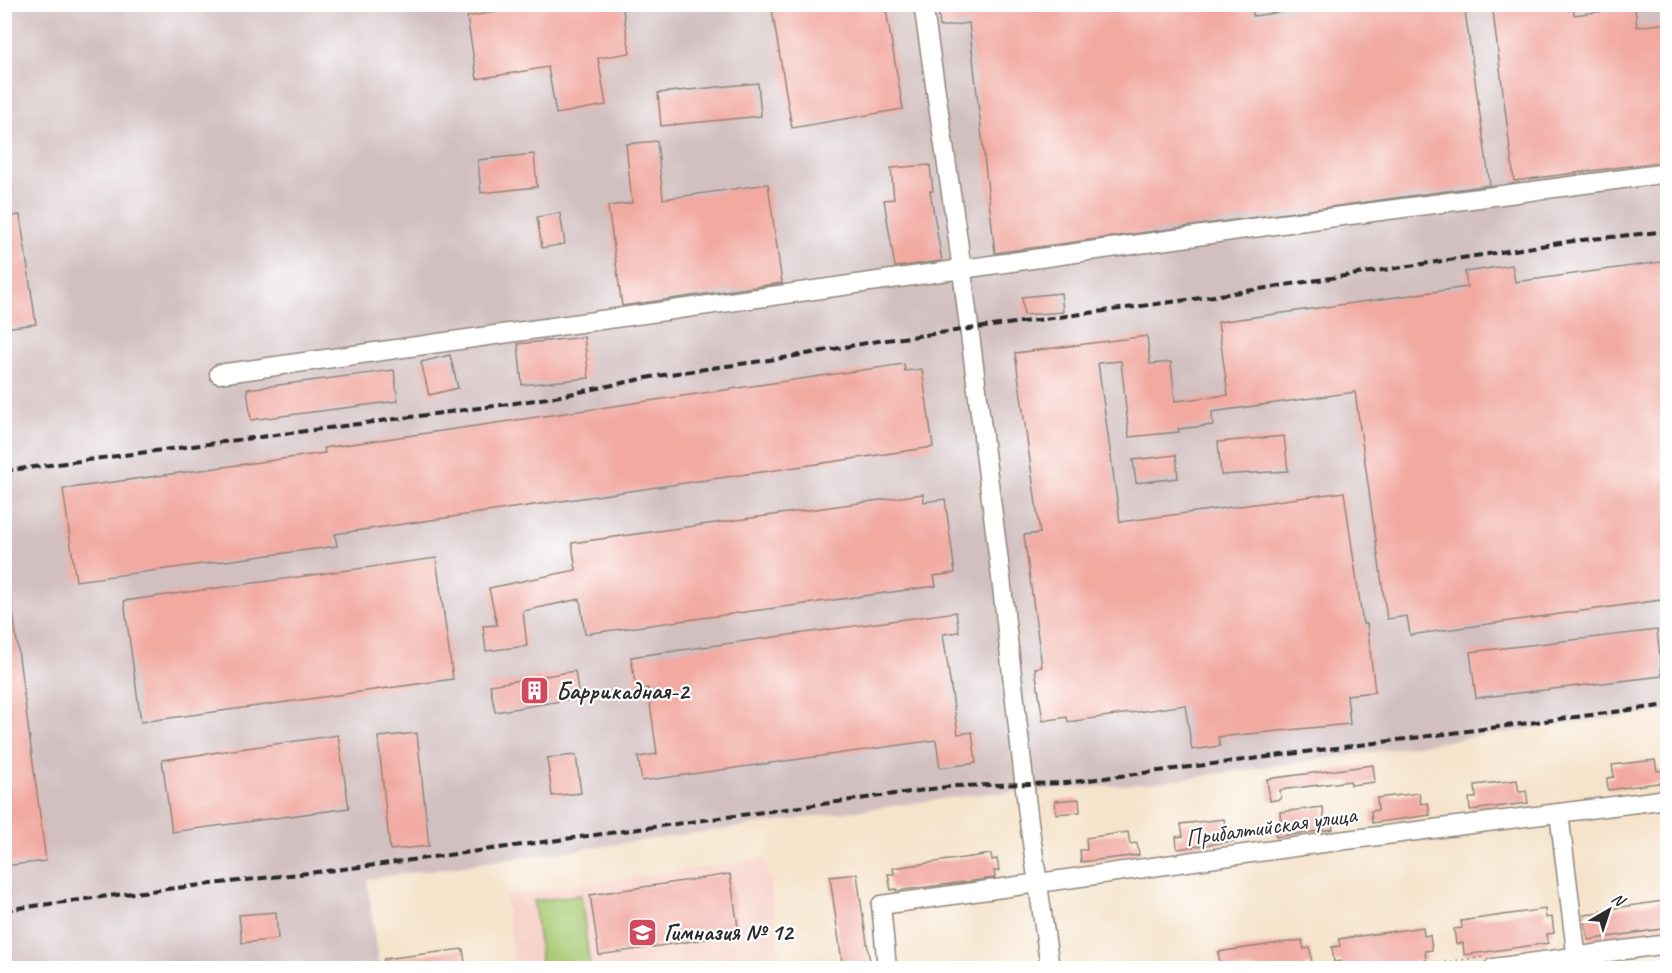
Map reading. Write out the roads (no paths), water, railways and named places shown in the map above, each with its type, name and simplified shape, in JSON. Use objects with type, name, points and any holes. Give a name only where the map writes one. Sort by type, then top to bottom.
[{"type":"street","points":[[923,4],[962,270],[1028,815],[1050,969]]},
{"type":"street","points":[[219,374],[1267,226],[1668,173]]},
{"type":"street","name":"Прибалтийская улица","points":[[887,969],[881,905],[1668,799]]},
{"type":"street","points":[[1559,813],[1578,963]]},
{"type":"street","points":[[1493,969],[1578,963],[1668,944]]},
{"type":"railway","points":[[4,471],[509,404],[656,376],[790,357],[872,342],[1194,299],[1573,241],[1668,231]]},
{"type":"railway","points":[[4,910],[360,867],[954,786],[1066,783],[1668,705]]},
{"type":"place","name":"Баррикадная-2","points":[[535,691]]},
{"type":"place","name":"Гимназия № 12","points":[[643,932]]}]
